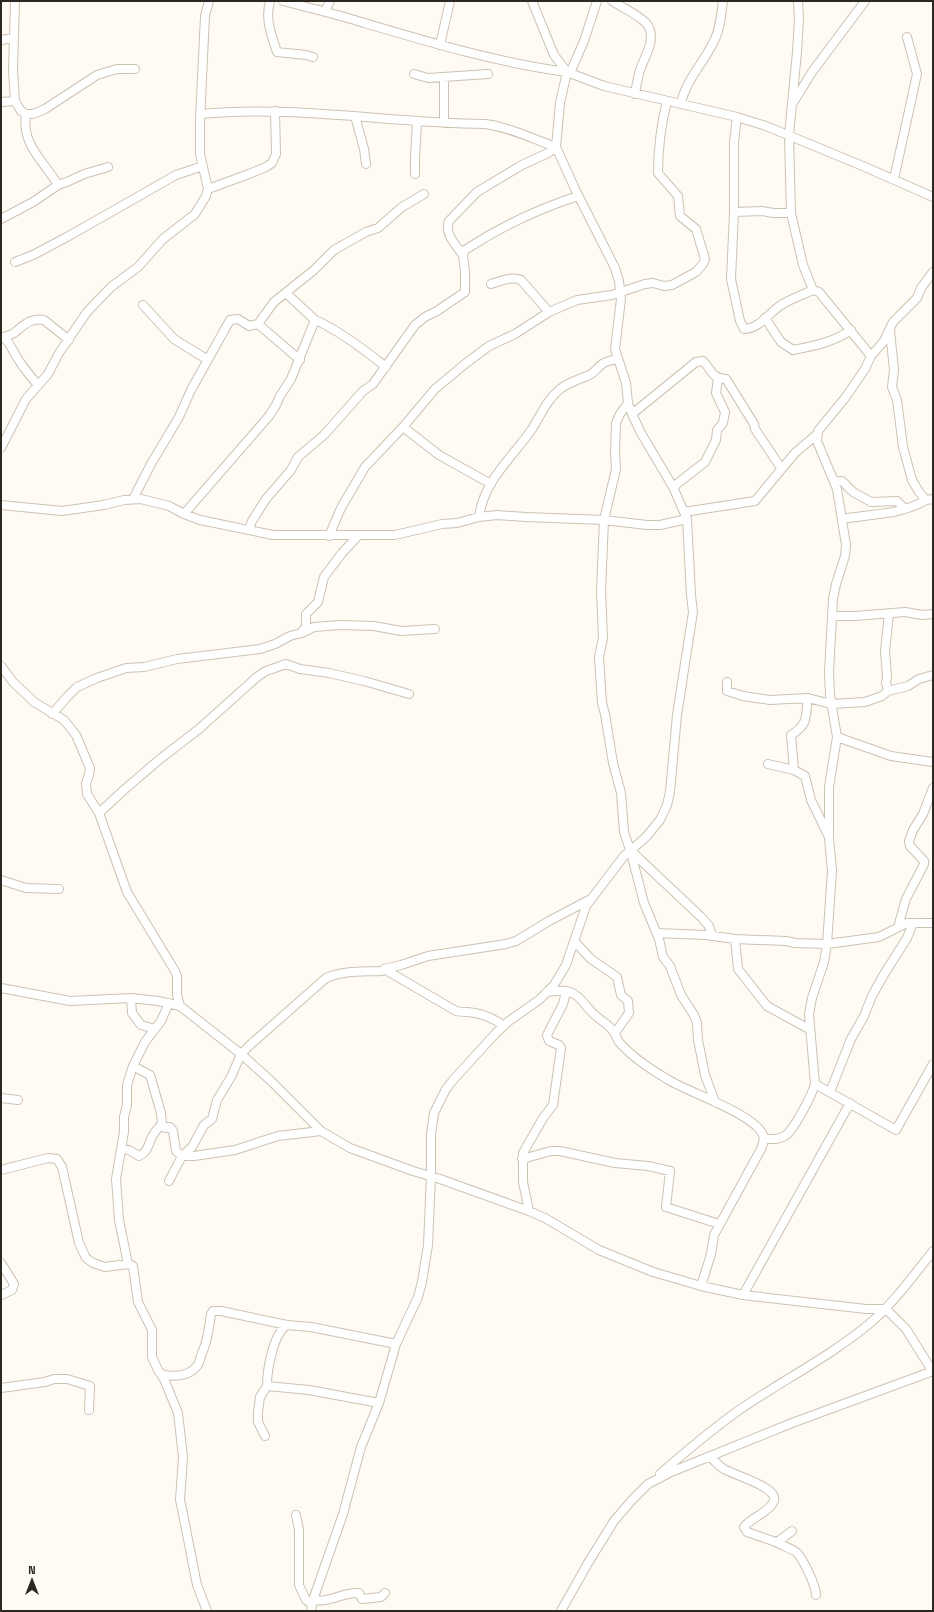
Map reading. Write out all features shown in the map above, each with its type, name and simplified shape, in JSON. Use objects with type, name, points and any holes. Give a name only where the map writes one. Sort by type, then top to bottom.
[{"type":"street","points":[[15,1],[13,71],[15,101],[21,111],[26,114],[33,114],[54,103],[97,75],[117,70],[135,69]]},
{"type":"street","points":[[1,448],[21,407],[48,374],[56,358],[87,312],[111,287],[138,267],[163,239],[195,214],[206,196],[208,188],[200,154],[200,114],[204,23],[209,1]]},
{"type":"street","points":[[270,1],[268,9],[268,26],[276,52],[313,57]]},
{"type":"street","points":[[283,1],[325,11],[440,45],[528,67],[568,73],[604,86],[737,117],[789,135],[933,197]]},
{"type":"street","points":[[325,11],[330,1]]},
{"type":"street","points":[[440,45],[450,1]]},
{"type":"street","points":[[532,1],[554,55],[568,73]]},
{"type":"street","points":[[312,1605],[343,1514],[361,1447],[379,1403],[396,1344],[418,1297],[422,1282],[428,1245],[431,1134],[434,1113],[446,1090],[454,1079],[504,1026],[554,985],[566,965],[582,914],[616,866],[630,850],[646,837],[660,820],[667,804],[670,792],[677,715],[693,620],[685,515],[673,487],[641,433],[628,403],[626,383],[615,349],[621,307],[619,281],[615,268],[578,196],[556,147],[560,103],[568,73],[584,41],[597,1]]},
{"type":"street","points":[[612,1],[641,19],[647,25],[651,34],[648,52],[640,69],[635,94]]},
{"type":"street","points":[[681,104],[685,89],[714,42],[721,19],[723,1]]},
{"type":"street","points":[[798,1],[789,135],[791,213],[802,265],[813,290]]},
{"type":"street","points":[[792,104],[812,72],[865,1]]},
{"type":"street","points":[[894,179],[901,152],[906,117],[917,74],[907,37]]},
{"type":"street","points":[[1,40],[14,38]]},
{"type":"street","points":[[414,74],[428,78],[488,74]]},
{"type":"street","points":[[444,77],[444,123]]},
{"type":"street","points":[[1,102],[15,101]]},
{"type":"street","points":[[329,536],[344,502],[365,467],[403,427],[435,390],[465,364],[489,346],[515,334],[548,312],[577,300],[621,293],[645,284],[653,283],[664,286],[672,285],[696,272],[703,264],[705,259],[696,229],[680,216],[678,196],[658,173],[658,148],[666,101]]},
{"type":"street","points":[[200,114],[243,111],[275,111],[417,122],[494,125],[556,147]]},
{"type":"street","points":[[208,188],[249,174],[272,163],[276,154],[275,111]]},
{"type":"street","points":[[26,114],[26,131],[31,146],[51,172],[58,185]]},
{"type":"street","points":[[355,116],[364,149],[366,164]]},
{"type":"street","points":[[737,117],[734,142],[734,212],[731,279],[740,321],[744,329],[748,329],[781,306],[813,290],[819,292],[852,330],[871,356]]},
{"type":"street","points":[[415,174],[417,122]]},
{"type":"street","points":[[249,530],[252,521],[266,498],[291,470],[298,457],[324,435],[363,391],[373,384],[415,325],[425,316],[443,307],[465,292],[463,255],[448,234],[447,227],[449,221],[477,192],[528,162],[548,153],[556,147]]},
{"type":"street","points":[[15,262],[33,255],[67,237],[176,175],[202,166]]},
{"type":"street","points":[[1,219],[32,202],[58,185],[84,174],[108,167]]},
{"type":"street","points":[[133,499],[151,464],[179,417],[191,390],[230,320],[238,319],[249,326],[258,324],[274,302],[314,270],[334,250],[366,232],[378,228],[402,208],[424,194]]},
{"type":"street","points":[[463,255],[465,250],[524,217],[555,203],[578,196]]},
{"type":"street","points":[[734,212],[762,211],[773,213],[791,213]]},
{"type":"street","points":[[1,505],[62,511],[133,499],[168,506],[184,514],[217,524],[273,535],[395,535],[442,524],[468,521],[479,517],[497,514],[526,517],[604,520],[660,525],[685,515],[755,501],[781,468],[795,453],[816,435],[865,369],[871,356],[884,341],[890,331],[893,322],[917,298],[921,288],[933,272]]},
{"type":"street","points":[[491,284],[510,278],[516,278],[520,280],[548,312]]},
{"type":"street","points":[[286,293],[315,320],[324,323],[362,348],[386,367]]},
{"type":"street","points":[[143,305],[174,339],[208,360]]},
{"type":"street","points":[[765,318],[781,342],[793,350],[817,346],[844,336],[852,330]]},
{"type":"street","points":[[38,385],[18,360],[12,346],[2,338],[13,333],[31,321],[39,319],[44,320],[69,340]]},
{"type":"street","points":[[184,514],[269,416],[291,379],[315,320]]},
{"type":"street","points":[[258,324],[300,360]]},
{"type":"street","points":[[890,331],[894,370],[892,386],[896,400],[903,447],[912,480],[919,492],[930,499]]},
{"type":"street","points":[[479,517],[482,503],[491,484],[506,460],[524,440],[538,417],[556,393],[579,378],[596,371],[601,364],[618,359]]},
{"type":"street","points":[[632,414],[696,362],[703,361],[711,373],[718,378],[726,379],[754,424],[755,429],[781,468]]},
{"type":"street","points":[[673,487],[705,462],[716,440],[718,430],[723,423],[725,412],[716,393],[718,378]]},
{"type":"street","points":[[628,403],[620,414],[616,423],[616,469],[604,520],[602,591],[603,638],[599,657],[602,703],[606,714],[613,763],[621,793],[624,832],[635,864],[644,903],[657,933],[662,957],[670,966],[681,995],[694,1015],[697,1023],[698,1040],[705,1075],[715,1102]]},
{"type":"street","points":[[403,427],[439,455],[491,484]]},
{"type":"street","points":[[764,1139],[785,1136],[791,1129],[813,1092],[815,1084],[809,1029],[809,1014],[812,998],[824,962],[827,944],[832,871],[829,838],[829,787],[837,737],[831,704],[829,677],[833,599],[845,556],[846,544],[834,482],[817,441],[816,435]]},
{"type":"street","points":[[834,482],[842,481],[853,492],[871,502],[897,501],[905,509]]},
{"type":"street","points":[[842,519],[889,513],[905,509],[930,499]]},
{"type":"street","points":[[301,633],[306,627],[306,614],[318,602],[324,577],[342,553],[358,536]]},
{"type":"street","points":[[833,616],[905,612],[922,615],[933,614]]},
{"type":"street","points":[[888,691],[886,683],[887,676],[885,651],[889,614]]},
{"type":"street","points":[[52,714],[77,687],[126,668],[144,667],[176,659],[260,649],[314,627],[340,625],[374,626],[401,630],[435,630]]},
{"type":"street","points":[[98,813],[160,759],[199,729],[254,680],[266,671],[276,667],[286,664],[300,669],[341,675],[409,694]]},
{"type":"street","points":[[1,666],[13,682],[34,702],[68,724],[80,743],[90,768],[90,775],[86,783],[86,789],[98,813],[128,892],[175,971],[177,976],[177,995],[180,1006]]},
{"type":"street","points":[[727,682],[727,691],[744,696],[770,700],[808,698],[831,704],[864,702],[882,696],[888,691],[908,686],[919,679],[933,675]]},
{"type":"street","points":[[794,770],[791,735],[801,729],[804,724],[808,698]]},
{"type":"street","points":[[837,737],[891,756],[933,762]]},
{"type":"street","points":[[768,764],[794,770],[805,776],[811,800],[829,838]]},
{"type":"street","points":[[898,927],[906,899],[924,864],[924,861],[910,846],[909,841],[913,830],[923,814],[933,788]]},
{"type":"street","points":[[630,850],[684,899],[709,926],[712,936]]},
{"type":"street","points":[[1,880],[26,888],[59,889]]},
{"type":"street","points":[[169,1181],[182,1156],[192,1148],[204,1126],[212,1119],[217,1100],[231,1077],[241,1054],[326,978],[336,974],[350,972],[382,971],[384,969],[428,956],[506,944],[516,941],[549,921],[592,899]]},
{"type":"street","points":[[657,933],[786,941],[795,944],[827,944],[879,937],[907,923],[933,923]]},
{"type":"street","points":[[830,1092],[851,1039],[864,1016],[872,996],[886,969],[907,938],[913,923]]},
{"type":"street","points":[[735,939],[738,970],[767,1006],[809,1029]]},
{"type":"street","points":[[574,941],[590,959],[617,977],[621,995],[628,1001],[629,1013],[615,1033]]},
{"type":"street","points":[[384,969],[456,1011],[490,1017],[504,1026]]},
{"type":"street","points":[[1,988],[70,1001],[131,998],[180,1006],[241,1054],[271,1081],[321,1131],[350,1148],[529,1211],[612,1256],[653,1272],[700,1286],[743,1295],[866,1309],[886,1309],[906,1329],[933,1371],[792,1423],[671,1472],[648,1484]]},
{"type":"street","points":[[547,992],[566,992],[581,998],[595,1015],[606,1023],[615,1033],[618,1040],[625,1048],[649,1068],[683,1088],[715,1102],[753,1123],[760,1129],[764,1139],[761,1149],[714,1235],[711,1254],[700,1286]]},
{"type":"street","points":[[529,1211],[523,1182],[523,1153],[526,1145],[553,1105],[561,1048],[559,1045],[548,1041],[547,1035],[563,1004],[566,992]]},
{"type":"street","points":[[131,998],[132,1013],[141,1025],[155,1029]]},
{"type":"street","points":[[128,1264],[120,1220],[116,1179],[124,1132],[124,1117],[128,1105],[127,1085],[133,1066],[145,1042],[161,1021],[169,1003]]},
{"type":"street","points":[[815,1084],[896,1130],[933,1064]]},
{"type":"street","points":[[133,1066],[150,1075],[161,1113],[162,1124],[165,1128],[170,1127],[173,1131],[176,1151],[182,1156],[194,1156],[235,1150],[278,1136],[321,1131]]},
{"type":"street","points":[[1,1098],[18,1100]]},
{"type":"street","points":[[743,1295],[850,1103]]},
{"type":"street","points":[[121,1149],[129,1150],[139,1156],[144,1154],[148,1148],[151,1138],[162,1124]]},
{"type":"street","points":[[522,1160],[551,1151],[560,1151],[615,1163],[648,1166],[670,1171],[666,1207],[719,1224]]},
{"type":"street","points":[[1,1170],[48,1158],[57,1160],[62,1167],[79,1243],[86,1258],[93,1263],[105,1267],[128,1264],[134,1268],[138,1302],[152,1330],[152,1357],[175,1403],[178,1413],[183,1457],[180,1500],[192,1563],[206,1611]]},
{"type":"street","points":[[562,1611],[588,1563],[614,1521],[648,1484],[696,1442],[736,1412],[848,1340],[886,1309],[933,1251]]},
{"type":"street","points":[[1,1264],[14,1284],[12,1290],[1,1295]]},
{"type":"street","points":[[161,1374],[170,1376],[187,1374],[192,1372],[198,1366],[206,1347],[211,1314],[213,1311],[221,1311],[287,1325],[311,1327],[396,1344]]},
{"type":"street","points":[[265,1436],[258,1422],[260,1396],[267,1386],[267,1370],[280,1332],[287,1325]]},
{"type":"street","points":[[1,1388],[45,1382],[54,1379],[67,1379],[90,1386],[89,1410]]},
{"type":"street","points":[[267,1386],[309,1390],[379,1403]]},
{"type":"street","points":[[710,1457],[724,1469],[772,1492],[774,1496],[773,1504],[748,1523],[744,1527],[744,1530],[776,1542],[796,1552],[811,1576],[816,1589],[816,1595]]},
{"type":"street","points":[[296,1515],[299,1530],[299,1585],[306,1600],[312,1605]]},
{"type":"street","points":[[776,1542],[792,1531]]},
{"type":"street","points":[[312,1605],[322,1601],[331,1600],[348,1593],[359,1593],[362,1599],[381,1597],[384,1593]]}]
